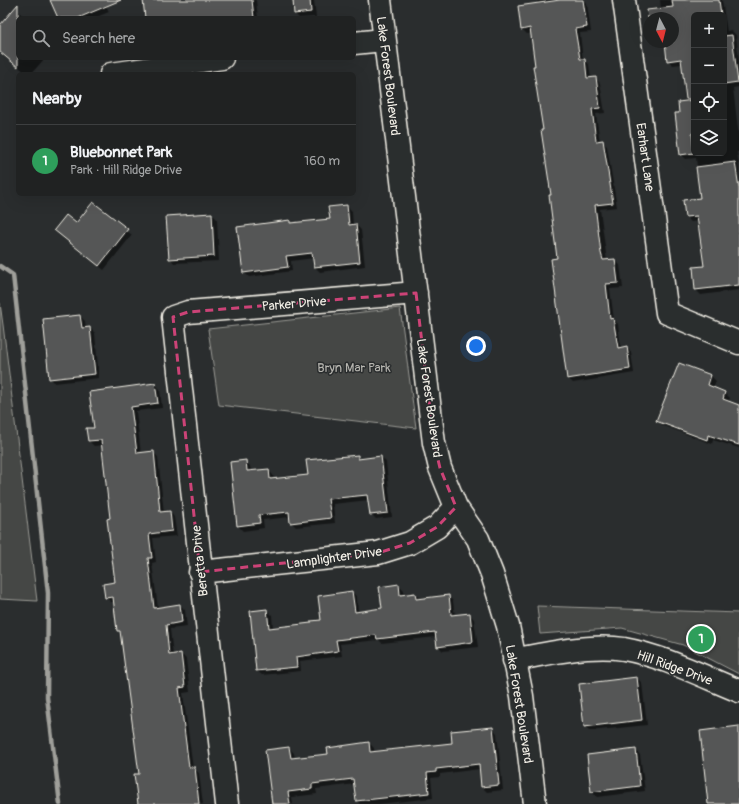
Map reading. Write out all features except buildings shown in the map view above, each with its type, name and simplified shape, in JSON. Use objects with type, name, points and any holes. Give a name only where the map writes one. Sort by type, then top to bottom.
[{"type":"street","name":"Lake Forest Boulevard","points":[[380,0],[383,40],[434,443],[440,468],[456,508],[478,539],[492,574],[508,626],[522,696],[535,804]]},
{"type":"street","name":"Earhart Lane","points":[[624,0],[667,313],[739,343]]},
{"type":"street","points":[[356,43],[383,40]]},
{"type":"street","points":[[125,72],[208,60]]},
{"type":"street","name":"Parker Drive","points":[[173,317],[188,312],[416,293]]},
{"type":"street","name":"Beretta Drive","points":[[173,317],[200,572],[227,804]]},
{"type":"street","name":"Lamplighter Drive","points":[[200,572],[378,553],[410,543],[437,527],[456,508]]},
{"type":"street","name":"Hill Ridge Drive","points":[[514,660],[548,653],[600,648],[623,649],[647,654],[739,691]]},
{"type":"highlighted area","points":[[416,293],[434,443],[440,468],[456,507],[437,527],[410,543],[378,553],[200,572],[173,317],[188,312]]},
{"type":"green space","points":[[0,303],[3,325],[37,601],[0,599]]},
{"type":"green space","name":"Bryn Mar Park","points":[[400,308],[416,428],[219,405],[208,329]]},
{"type":"green space","points":[[537,606],[739,613],[739,674],[683,645],[622,628],[540,634]]},
{"type":"waterway","points":[[0,266],[13,275],[48,593],[47,697],[60,804]]},
{"type":"place","name":"Bluebonnet Park","points":[[701,639]]}]
